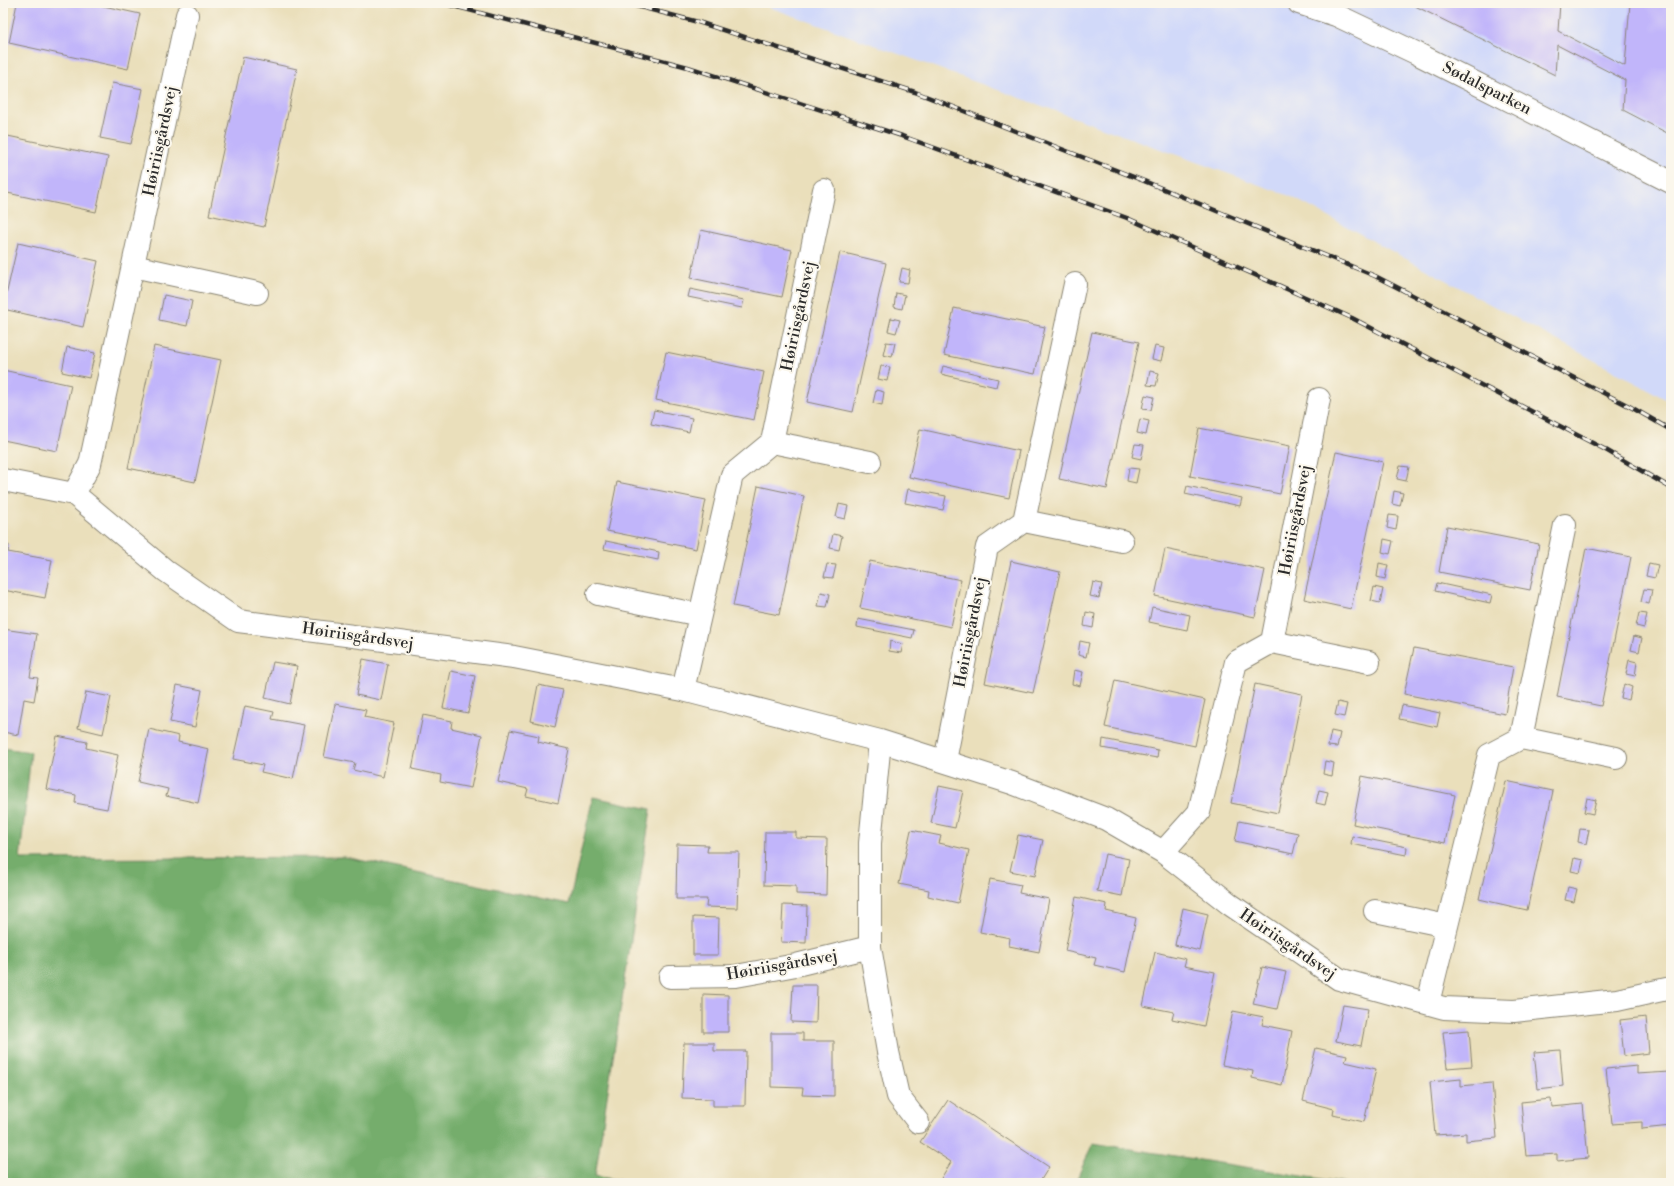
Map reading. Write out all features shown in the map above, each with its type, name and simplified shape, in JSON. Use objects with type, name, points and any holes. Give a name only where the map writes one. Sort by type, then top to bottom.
[{"type":"street","name":"Sødalsparken","points":[[1299,3],[1336,15],[1416,53],[1671,182]]},
{"type":"street","name":"Høiriisgårdsvej","points":[[74,494],[90,464],[186,15]]},
{"type":"street","name":"Høiriisgårdsvej","points":[[772,442],[824,190]]},
{"type":"street","points":[[133,266],[257,293]]},
{"type":"street","points":[[1075,284],[1024,521],[1122,541]]},
{"type":"street","name":"Høiriisgårdsvej","points":[[1272,642],[1319,399]]},
{"type":"street","points":[[683,690],[732,475],[772,442],[870,462]]},
{"type":"street","name":"Høiriisgårdsvej","points":[[3,480],[74,494],[166,571],[238,620],[514,657],[683,690],[880,741],[1012,783],[1106,819],[1163,852],[1231,905],[1339,979],[1444,1008],[1514,1011],[1618,1000],[1671,988]]},
{"type":"street","name":"Høiriisgårdsvej","points":[[945,761],[987,547],[1024,521]]},
{"type":"street","points":[[1521,738],[1565,525]]},
{"type":"street","points":[[598,594],[700,615]]},
{"type":"street","points":[[1163,852],[1199,812],[1236,662],[1272,642],[1369,662]]},
{"type":"street","points":[[1428,1003],[1489,755],[1521,738],[1616,758]]},
{"type":"street","points":[[880,741],[870,844],[870,947],[888,1052],[898,1096],[918,1122]]},
{"type":"street","points":[[1375,911],[1447,926]]},
{"type":"street","name":"Høiriisgårdsvej","points":[[670,977],[736,976],[796,965],[870,947]]},
{"type":"shaded area","points":[[758,3],[1671,3],[1671,402],[1290,196]]},
{"type":"green space","points":[[3,748],[31,752],[20,859],[345,857],[569,904],[593,797],[651,809],[595,1176],[635,1183],[3,1183]]},
{"type":"green space","points":[[1093,1143],[1346,1183],[1075,1183]]},
{"type":"building","points":[[17,3],[90,3],[140,14],[128,69],[9,43]]},
{"type":"building","points":[[1409,3],[1560,3],[1558,31],[1625,66],[1630,3],[1671,3],[1671,135],[1623,110],[1625,80],[1557,45],[1555,75]]},
{"type":"building","points":[[243,57],[297,69],[264,227],[209,215]]},
{"type":"building","points":[[112,83],[143,89],[131,144],[100,138]]},
{"type":"building","points":[[3,135],[108,157],[96,212],[3,192]]},
{"type":"building","points":[[701,230],[792,250],[782,297],[691,278]]},
{"type":"building","points":[[18,243],[98,261],[83,327],[3,309]]},
{"type":"building","points":[[840,252],[886,263],[853,412],[807,402]]},
{"type":"building","points":[[902,268],[910,270],[908,283],[899,282]]},
{"type":"building","points":[[690,289],[744,300],[742,308],[688,297]]},
{"type":"building","points":[[896,293],[905,295],[902,309],[894,307]]},
{"type":"building","points":[[164,295],[192,301],[187,326],[159,320]]},
{"type":"building","points":[[954,308],[1045,327],[1035,374],[944,355]]},
{"type":"building","points":[[891,318],[900,320],[896,333],[888,331]]},
{"type":"building","points":[[1092,332],[1139,342],[1107,489],[1059,479]]},
{"type":"building","points":[[886,342],[895,343],[892,357],[883,355]]},
{"type":"building","points":[[154,346],[221,360],[195,482],[128,468]]},
{"type":"building","points":[[1155,346],[1164,348],[1161,361],[1152,359]]},
{"type":"building","points":[[67,347],[95,353],[89,378],[62,372]]},
{"type":"building","points":[[666,352],[764,372],[754,420],[656,400]]},
{"type":"building","points":[[881,366],[890,367],[887,381],[878,379]]},
{"type":"building","points":[[943,366],[998,379],[996,387],[941,374]]},
{"type":"building","points":[[3,370],[71,385],[57,451],[3,440]]},
{"type":"building","points":[[1150,371],[1159,373],[1156,386],[1147,385]]},
{"type":"building","points":[[876,390],[884,392],[882,405],[873,403]]},
{"type":"building","points":[[1145,395],[1154,397],[1151,410],[1142,409]]},
{"type":"building","points":[[654,410],[692,418],[689,432],[651,424]]},
{"type":"building","points":[[1140,419],[1149,421],[1146,435],[1137,433]]},
{"type":"building","points":[[1199,428],[1290,446],[1280,494],[1190,476]]},
{"type":"building","points":[[920,429],[1019,451],[1009,498],[909,477]]},
{"type":"building","points":[[1135,444],[1144,445],[1141,459],[1132,457]]},
{"type":"building","points":[[1336,452],[1383,462],[1351,609],[1304,599]]},
{"type":"building","points":[[1400,466],[1409,467],[1406,481],[1397,479]]},
{"type":"building","points":[[1129,468],[1139,469],[1136,483],[1127,481]]},
{"type":"building","points":[[617,482],[706,500],[696,549],[607,531]]},
{"type":"building","points":[[758,486],[804,496],[779,615],[733,606]]},
{"type":"building","points":[[1187,486],[1242,498],[1240,506],[1185,494]]},
{"type":"building","points":[[908,489],[946,496],[943,510],[905,503]]},
{"type":"building","points":[[1394,491],[1403,493],[1400,506],[1392,504]]},
{"type":"building","points":[[839,504],[848,506],[845,519],[836,517]]},
{"type":"building","points":[[1389,515],[1398,516],[1396,530],[1387,528]]},
{"type":"building","points":[[1447,526],[1539,544],[1530,590],[1439,572]]},
{"type":"building","points":[[833,534],[842,536],[839,550],[830,548]]},
{"type":"building","points":[[1384,539],[1393,541],[1390,554],[1382,552]]},
{"type":"building","points":[[606,541],[659,552],[658,560],[604,549]]},
{"type":"building","points":[[3,543],[9,545],[8,552],[52,560],[45,598],[3,590]]},
{"type":"building","points":[[1586,548],[1631,557],[1601,706],[1557,697]]},
{"type":"building","points":[[1165,549],[1265,570],[1255,617],[1155,596]]},
{"type":"building","points":[[870,561],[961,580],[951,627],[860,608]]},
{"type":"building","points":[[1011,561],[1060,572],[1033,693],[985,683]]},
{"type":"building","points":[[1379,563],[1388,565],[1385,579],[1377,577]]},
{"type":"building","points":[[1649,563],[1658,565],[1655,578],[1646,576]]},
{"type":"building","points":[[827,564],[836,565],[833,578],[824,577]]},
{"type":"building","points":[[1093,582],[1102,584],[1099,598],[1090,596]]},
{"type":"building","points":[[1437,583],[1492,595],[1490,603],[1435,591]]},
{"type":"building","points":[[1374,587],[1383,589],[1380,603],[1371,601]]},
{"type":"building","points":[[1644,589],[1652,590],[1649,604],[1641,602]]},
{"type":"building","points":[[821,592],[830,594],[827,607],[818,606]]},
{"type":"building","points":[[1152,607],[1190,615],[1187,630],[1149,622]]},
{"type":"building","points":[[1086,612],[1095,614],[1093,628],[1084,626]]},
{"type":"building","points":[[1639,613],[1647,614],[1644,628],[1636,626]]},
{"type":"building","points":[[858,619],[914,630],[912,638],[857,627]]},
{"type":"building","points":[[3,629],[37,634],[30,677],[38,678],[34,701],[24,699],[18,735],[3,732]]},
{"type":"building","points":[[1634,636],[1642,638],[1639,652],[1631,650]]},
{"type":"building","points":[[890,641],[903,644],[901,653],[889,651]]},
{"type":"building","points":[[1080,641],[1089,643],[1086,657],[1078,655]]},
{"type":"building","points":[[1414,648],[1513,667],[1505,714],[1404,694]]},
{"type":"building","points":[[363,659],[388,664],[381,700],[356,695]]},
{"type":"building","points":[[1629,660],[1637,662],[1635,676],[1626,674]]},
{"type":"building","points":[[273,662],[297,666],[290,704],[265,698]]},
{"type":"building","points":[[1074,670],[1083,672],[1080,686],[1072,684]]},
{"type":"building","points":[[451,671],[475,676],[468,713],[443,708]]},
{"type":"building","points":[[1115,680],[1205,700],[1195,746],[1105,727]]},
{"type":"building","points":[[1255,684],[1302,694],[1278,813],[1231,803]]},
{"type":"building","points":[[1624,684],[1632,687],[1629,700],[1621,698]]},
{"type":"building","points":[[177,685],[202,690],[195,727],[170,722]]},
{"type":"building","points":[[538,685],[563,690],[555,727],[531,721]]},
{"type":"building","points":[[86,692],[111,697],[103,734],[78,728]]},
{"type":"building","points":[[1338,702],[1347,704],[1344,717],[1335,715]]},
{"type":"building","points":[[335,704],[366,710],[364,717],[394,723],[383,777],[353,770],[355,763],[324,757]]},
{"type":"building","points":[[1402,705],[1440,713],[1437,727],[1399,719]]},
{"type":"building","points":[[245,706],[274,712],[272,719],[304,725],[293,779],[261,772],[263,765],[233,759]]},
{"type":"building","points":[[423,715],[452,721],[451,728],[482,735],[471,788],[440,782],[441,775],[412,769]]},
{"type":"building","points":[[149,729],[179,736],[178,742],[209,749],[198,803],[166,796],[168,789],[138,782]]},
{"type":"building","points":[[510,730],[539,736],[538,742],[569,749],[558,803],[526,796],[528,789],[498,782]]},
{"type":"building","points":[[1331,731],[1340,733],[1337,747],[1328,746]]},
{"type":"building","points":[[57,736],[87,742],[86,748],[118,755],[107,809],[75,803],[76,795],[46,789]]},
{"type":"building","points":[[1103,739],[1158,750],[1157,758],[1102,748]]},
{"type":"building","points":[[1325,761],[1334,763],[1332,776],[1323,774]]},
{"type":"building","points":[[1362,776],[1455,795],[1445,843],[1353,824]]},
{"type":"building","points":[[1506,781],[1553,791],[1527,910],[1479,899]]},
{"type":"building","points":[[939,786],[963,791],[955,828],[931,823]]},
{"type":"building","points":[[1319,790],[1328,792],[1325,805],[1316,803]]},
{"type":"building","points":[[1587,798],[1596,800],[1593,814],[1584,812]]},
{"type":"building","points":[[1239,821],[1298,833],[1293,854],[1235,841]]},
{"type":"building","points":[[1580,829],[1589,830],[1586,844],[1578,842]]},
{"type":"building","points":[[911,830],[941,836],[939,843],[969,850],[958,903],[928,896],[929,890],[899,884]]},
{"type":"building","points":[[765,832],[796,832],[796,838],[827,839],[826,895],[796,894],[796,886],[764,885]]},
{"type":"building","points":[[1018,835],[1043,840],[1035,876],[1010,871]]},
{"type":"building","points":[[1352,836],[1407,847],[1406,855],[1351,844]]},
{"type":"building","points":[[677,844],[708,845],[707,852],[739,852],[737,908],[706,907],[707,899],[676,899]]},
{"type":"building","points":[[1105,854],[1129,859],[1122,896],[1097,891]]},
{"type":"building","points":[[1574,858],[1583,860],[1580,873],[1571,871]]},
{"type":"building","points":[[990,879],[1021,885],[1019,893],[1049,899],[1039,952],[1009,946],[1010,938],[980,932]]},
{"type":"building","points":[[1568,887],[1577,889],[1574,902],[1565,900]]},
{"type":"building","points":[[1076,897],[1107,904],[1106,911],[1136,918],[1125,972],[1094,965],[1096,958],[1065,951]]},
{"type":"building","points":[[783,905],[807,906],[806,943],[781,942]]},
{"type":"building","points":[[1183,908],[1208,914],[1200,951],[1175,945]]},
{"type":"building","points":[[693,917],[719,918],[718,955],[693,955]]},
{"type":"building","points":[[1155,952],[1186,959],[1184,966],[1215,972],[1204,1026],[1172,1019],[1174,1012],[1143,1006]]},
{"type":"building","points":[[1262,967],[1286,972],[1277,1009],[1253,1004]]},
{"type":"building","points":[[793,985],[817,985],[816,1023],[791,1022]]},
{"type":"building","points":[[703,994],[728,995],[728,1032],[703,1032]]},
{"type":"building","points":[[1343,1005],[1368,1009],[1361,1046],[1336,1041]]},
{"type":"building","points":[[1233,1011],[1264,1017],[1262,1025],[1292,1031],[1282,1085],[1252,1078],[1253,1071],[1222,1065]]},
{"type":"building","points":[[1646,1017],[1649,1053],[1624,1056],[1620,1020]]},
{"type":"building","points":[[1469,1030],[1472,1066],[1447,1068],[1443,1032]]},
{"type":"building","points":[[771,1033],[803,1033],[803,1041],[834,1041],[834,1096],[802,1095],[803,1088],[771,1087]]},
{"type":"building","points":[[684,1043],[714,1043],[714,1051],[746,1051],[745,1106],[713,1106],[713,1099],[682,1098]]},
{"type":"building","points":[[1316,1048],[1347,1055],[1345,1062],[1376,1069],[1364,1122],[1333,1115],[1334,1109],[1303,1101]]},
{"type":"building","points":[[1560,1050],[1563,1086],[1538,1089],[1534,1052]]},
{"type":"building","points":[[1637,1066],[1637,1074],[1669,1072],[1671,1126],[1642,1129],[1642,1122],[1612,1124],[1606,1069]]},
{"type":"building","points":[[1461,1079],[1461,1086],[1492,1083],[1497,1138],[1466,1141],[1466,1133],[1435,1135],[1430,1082]]},
{"type":"building","points":[[1551,1099],[1552,1107],[1583,1104],[1588,1158],[1557,1161],[1557,1154],[1526,1156],[1521,1102]]},
{"type":"building","points":[[948,1100],[1049,1167],[1039,1183],[944,1183],[940,1180],[951,1162],[920,1142]]},
{"type":"railway","points":[[442,3],[688,67],[902,136],[1127,218],[1352,318],[1604,449],[1671,488]]},
{"type":"railway","points":[[625,3],[698,22],[915,92],[1144,181],[1375,276],[1629,406],[1671,430]]}]
